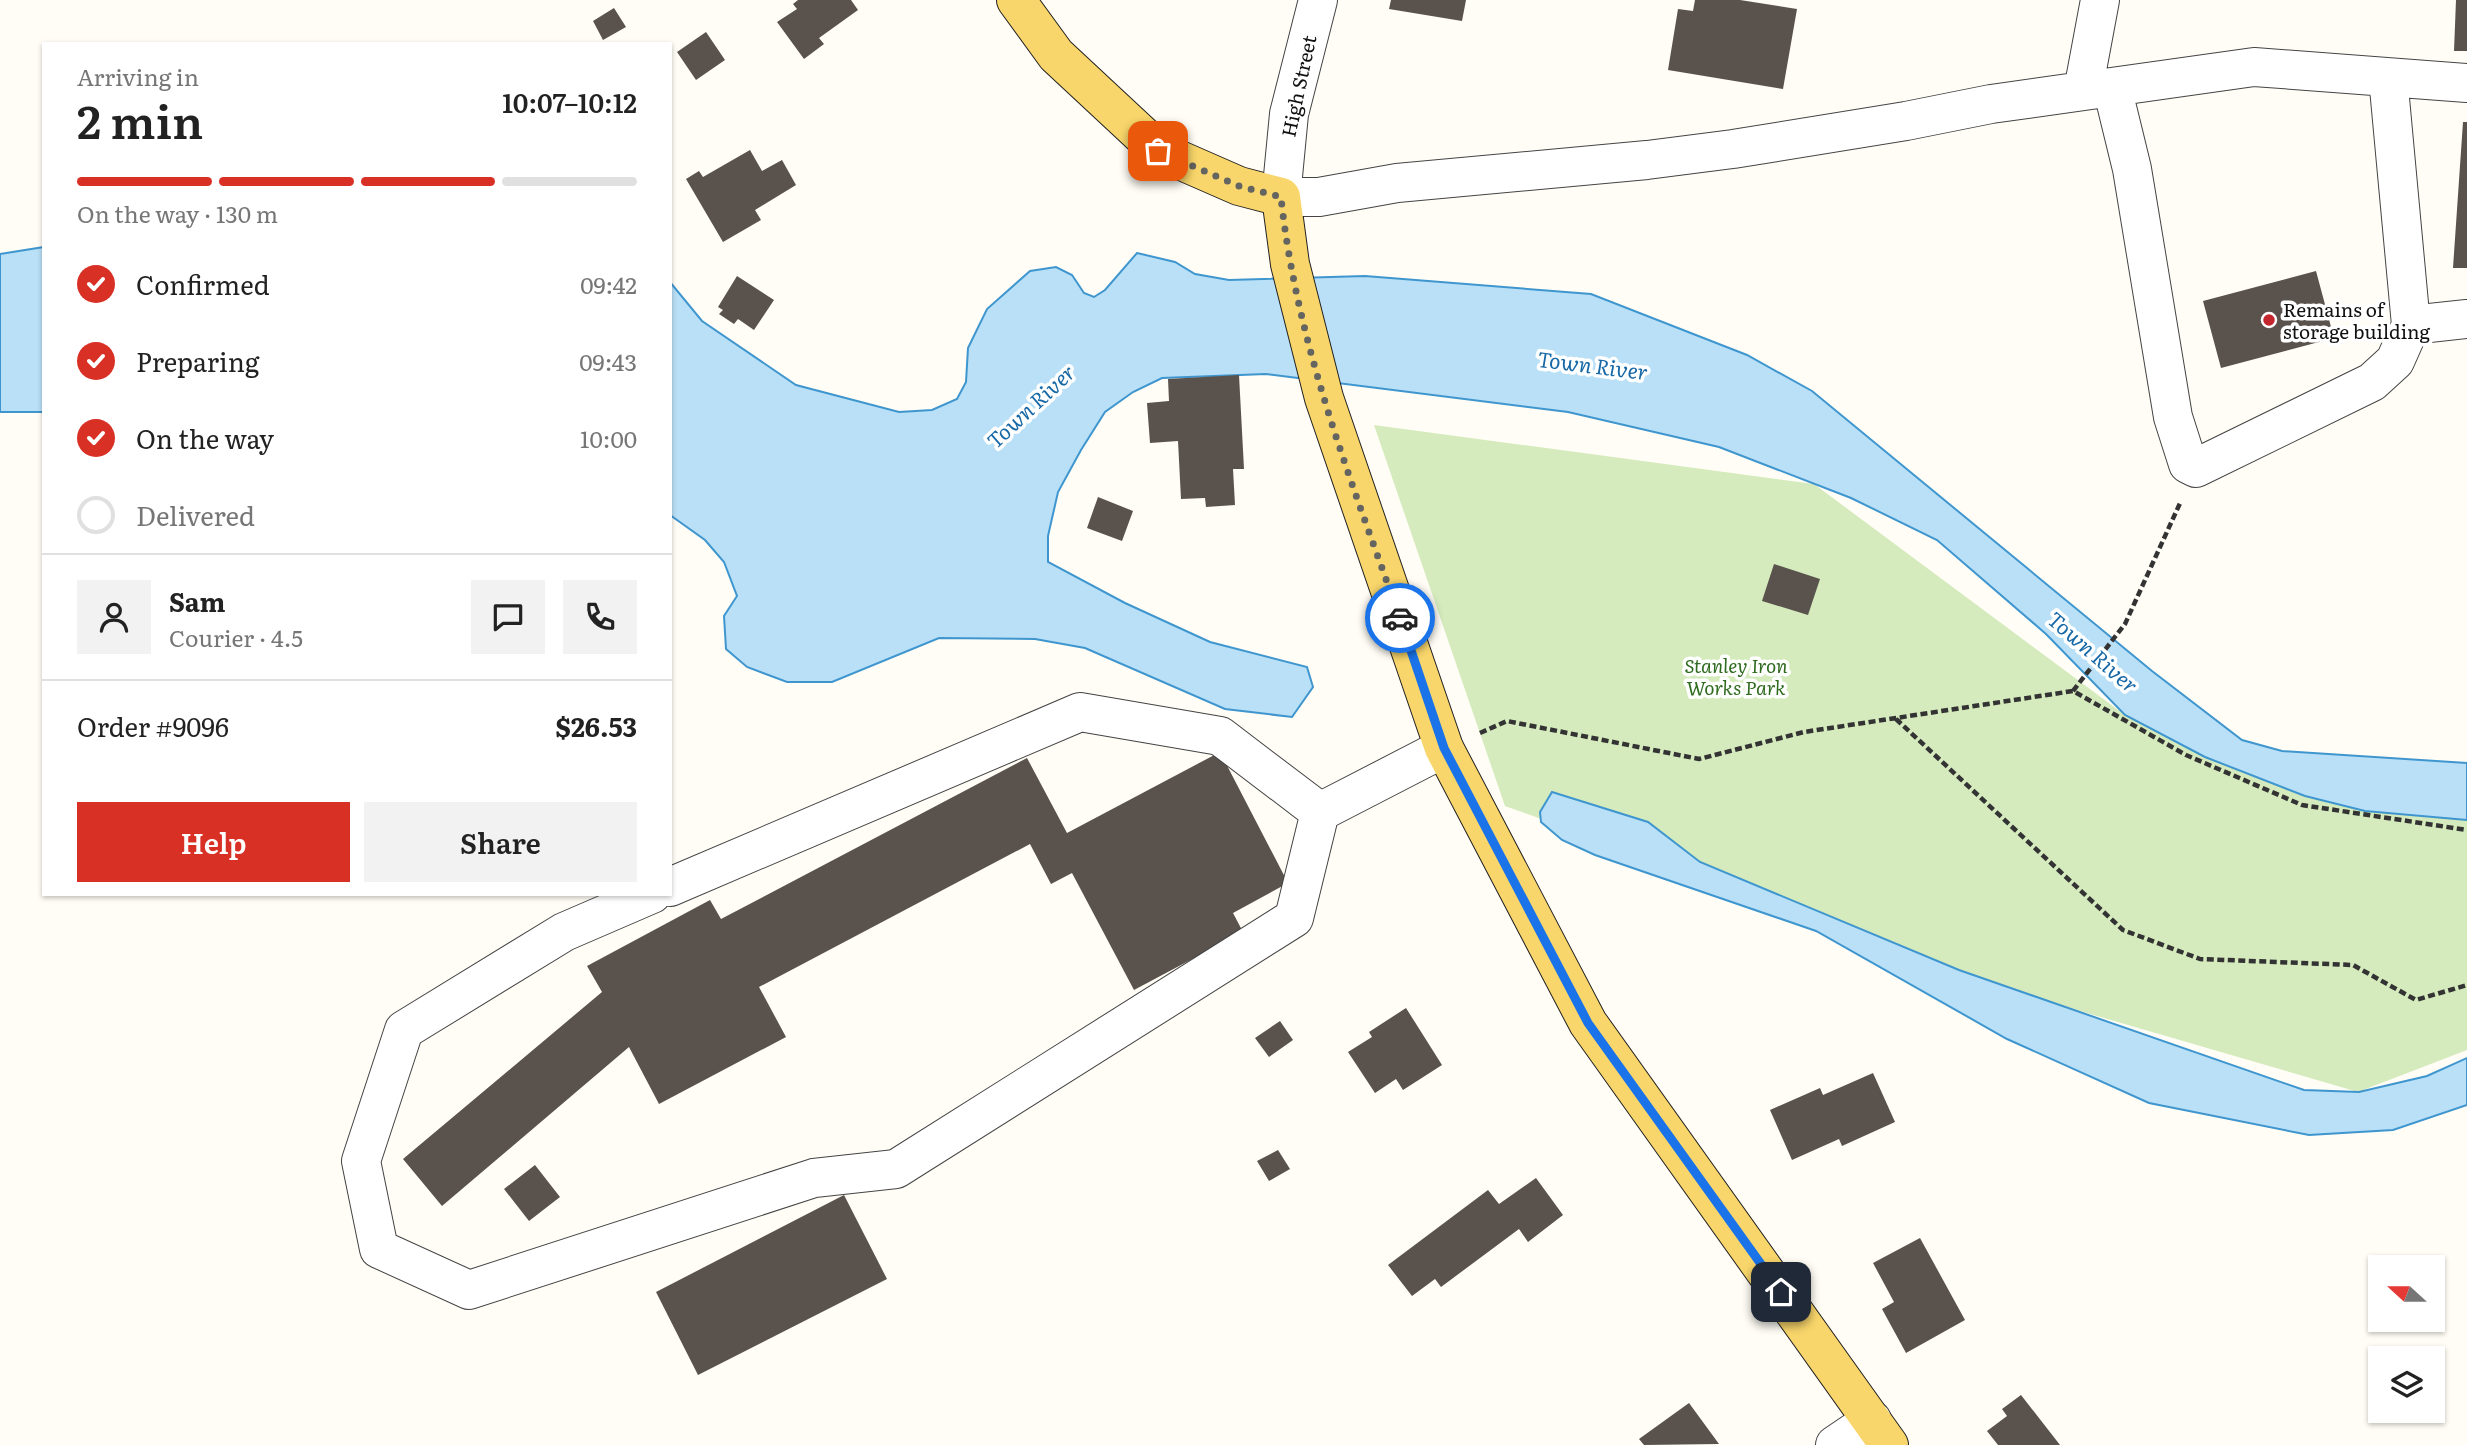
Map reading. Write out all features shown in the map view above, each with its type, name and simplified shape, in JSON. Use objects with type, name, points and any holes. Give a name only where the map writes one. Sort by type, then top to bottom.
[{"type":"main road","points":[[1016,0],[1056,55],[1158,151],[1239,186],[1281,197]]},
{"type":"main road","name":"High Street","points":[[1281,197],[1290,264],[1324,398],[1444,748],[1588,1023],[1880,1432]]},
{"type":"street","name":"High Street","points":[[1281,197],[1289,114],[1318,0]]},
{"type":"street","points":[[2100,0],[2098,89],[2132,169],[2173,417],[2188,464],[2196,468],[2372,382],[2395,361],[2412,324],[2388,77]]},
{"type":"street","points":[[1281,197],[1319,197],[1397,183],[1611,164],[1721,150],[1819,136],[1991,104],[2254,67],[2467,83]]},
{"type":"street","points":[[2412,324],[2467,319]]},
{"type":"street","points":[[672,886],[1080,712],[1220,736],[1320,812]]},
{"type":"street","points":[[647,896],[564,932],[404,1030],[361,1161],[379,1249],[469,1290],[814,1178],[896,1169],[1294,918],[1320,812],[1444,748]]},
{"type":"street","points":[[1835,1445],[1880,1432]]},
{"type":"path","points":[[2073,691],[2125,624],[2196,468]]},
{"type":"path","points":[[1444,748],[1507,722],[1699,759],[1804,732],[2073,691],[2186,755],[2302,805],[2467,830]]},
{"type":"path","points":[[1895,718],[2123,930],[2200,959],[2353,965],[2416,1000],[2467,985]]},
{"type":"green space","name":"Stanley Iron Works Park","points":[[1374,425],[1814,484],[2125,715],[2467,811],[2467,1050],[2358,1092],[2049,1002],[1505,806]]},
{"type":"water","points":[[42,247],[42,412],[0,412],[0,254]]},
{"type":"water","name":"Town River","points":[[1137,253],[1175,262],[1195,274],[1229,280],[1365,276],[1591,294],[1747,355],[1812,391],[2152,671],[2242,740],[2282,751],[2467,763],[2467,820],[2365,811],[2305,796],[2205,757],[2125,715],[2046,634],[1937,540],[1851,498],[1719,447],[1568,412],[1266,374],[1162,378],[1133,392],[1105,412],[1058,492],[1048,536],[1048,562],[1125,603],[1210,642],[1307,667],[1313,687],[1292,717],[1225,709],[1085,648],[1035,639],[939,638],[832,682],[787,682],[747,667],[726,649],[724,616],[737,596],[724,562],[705,540],[672,516],[672,284],[702,321],[796,385],[899,412],[932,410],[957,399],[966,382],[968,348],[987,309],[1030,271],[1056,267],[1072,275],[1084,293],[1094,297],[1105,290]]},
{"type":"water","points":[[1552,792],[1648,822],[1700,862],[1959,970],[2304,1090],[2359,1092],[2427,1076],[2467,1058],[2467,1105],[2393,1130],[2309,1135],[2149,1103],[2007,1039],[1816,931],[1595,855],[1562,840],[1541,822],[1540,812]]},
{"type":"building","points":[[798,0],[851,0],[858,10],[819,38],[824,44],[804,59],[777,22],[797,9],[793,4]]},
{"type":"building","points":[[1391,0],[1466,0],[1462,21],[1389,9]]},
{"type":"building","points":[[1695,0],[1740,0],[1797,9],[1783,89],[1668,70],[1678,9],[1693,11]]},
{"type":"building","points":[[2456,0],[2467,0],[2467,51],[2454,51]]},
{"type":"building","points":[[614,8],[626,27],[603,40],[593,21]]},
{"type":"building","points":[[706,32],[725,60],[696,80],[677,52]]},
{"type":"building","points":[[2463,122],[2467,122],[2467,268],[2453,268]]},
{"type":"building","points":[[750,150],[762,171],[782,160],[796,185],[755,210],[761,220],[723,242],[686,179],[699,171],[703,177]]},
{"type":"building","name":"Remains of storage building","points":[[2316,271],[2334,338],[2221,368],[2203,301]]},
{"type":"building","points":[[737,276],[774,300],[754,330],[738,319],[734,324],[719,314],[723,310],[718,307]]},
{"type":"building","points":[[1239,375],[1244,469],[1233,469],[1235,505],[1206,507],[1205,498],[1181,499],[1178,441],[1150,443],[1147,403],[1169,401],[1168,379]]},
{"type":"building","points":[[1098,497],[1133,511],[1122,541],[1087,528]]},
{"type":"building","points":[[1774,564],[1820,579],[1808,615],[1762,601]]},
{"type":"building","points":[[1220,752],[1288,883],[1233,913],[1243,932],[1134,990],[1072,873],[1051,884],[1030,844],[759,987],[786,1037],[659,1104],[629,1047],[442,1206],[403,1159],[602,992],[587,966],[710,900],[721,919],[1027,758],[1067,833]]},
{"type":"building","points":[[1406,1008],[1442,1065],[1403,1090],[1396,1079],[1375,1093],[1348,1052],[1372,1037],[1369,1032]]},
{"type":"building","points":[[1280,1021],[1293,1040],[1269,1057],[1255,1038]]},
{"type":"building","points":[[1873,1073],[1895,1122],[1842,1146],[1839,1139],[1792,1160],[1770,1110],[1820,1088],[1823,1095]]},
{"type":"building","points":[[1278,1150],[1290,1169],[1269,1181],[1257,1161]]},
{"type":"building","points":[[535,1165],[560,1197],[529,1221],[504,1189]]},
{"type":"building","points":[[1536,1178],[1563,1215],[1528,1242],[1519,1229],[1441,1287],[1435,1279],[1412,1296],[1388,1265],[1488,1190],[1499,1204]]},
{"type":"building","points":[[844,1195],[887,1279],[698,1375],[656,1292]]},
{"type":"building","points":[[1920,1238],[1965,1320],[1906,1353],[1882,1309],[1894,1302],[1873,1263]]},
{"type":"building","points":[[2021,1395],[2060,1445],[1998,1445],[1987,1431],[2007,1416],[2002,1409]]},
{"type":"building","points":[[1689,1403],[1719,1444],[1644,1445],[1639,1439]]},
{"type":"way so far","points":[[1158,151],[1239,186],[1281,197],[1290,264],[1324,398],[1400,618]]},
{"type":"place","name":"Remains of storage building","points":[[2269,320]]},
{"type":"route","points":[[1400,618],[1444,748],[1588,1023],[1781,1292]]}]
